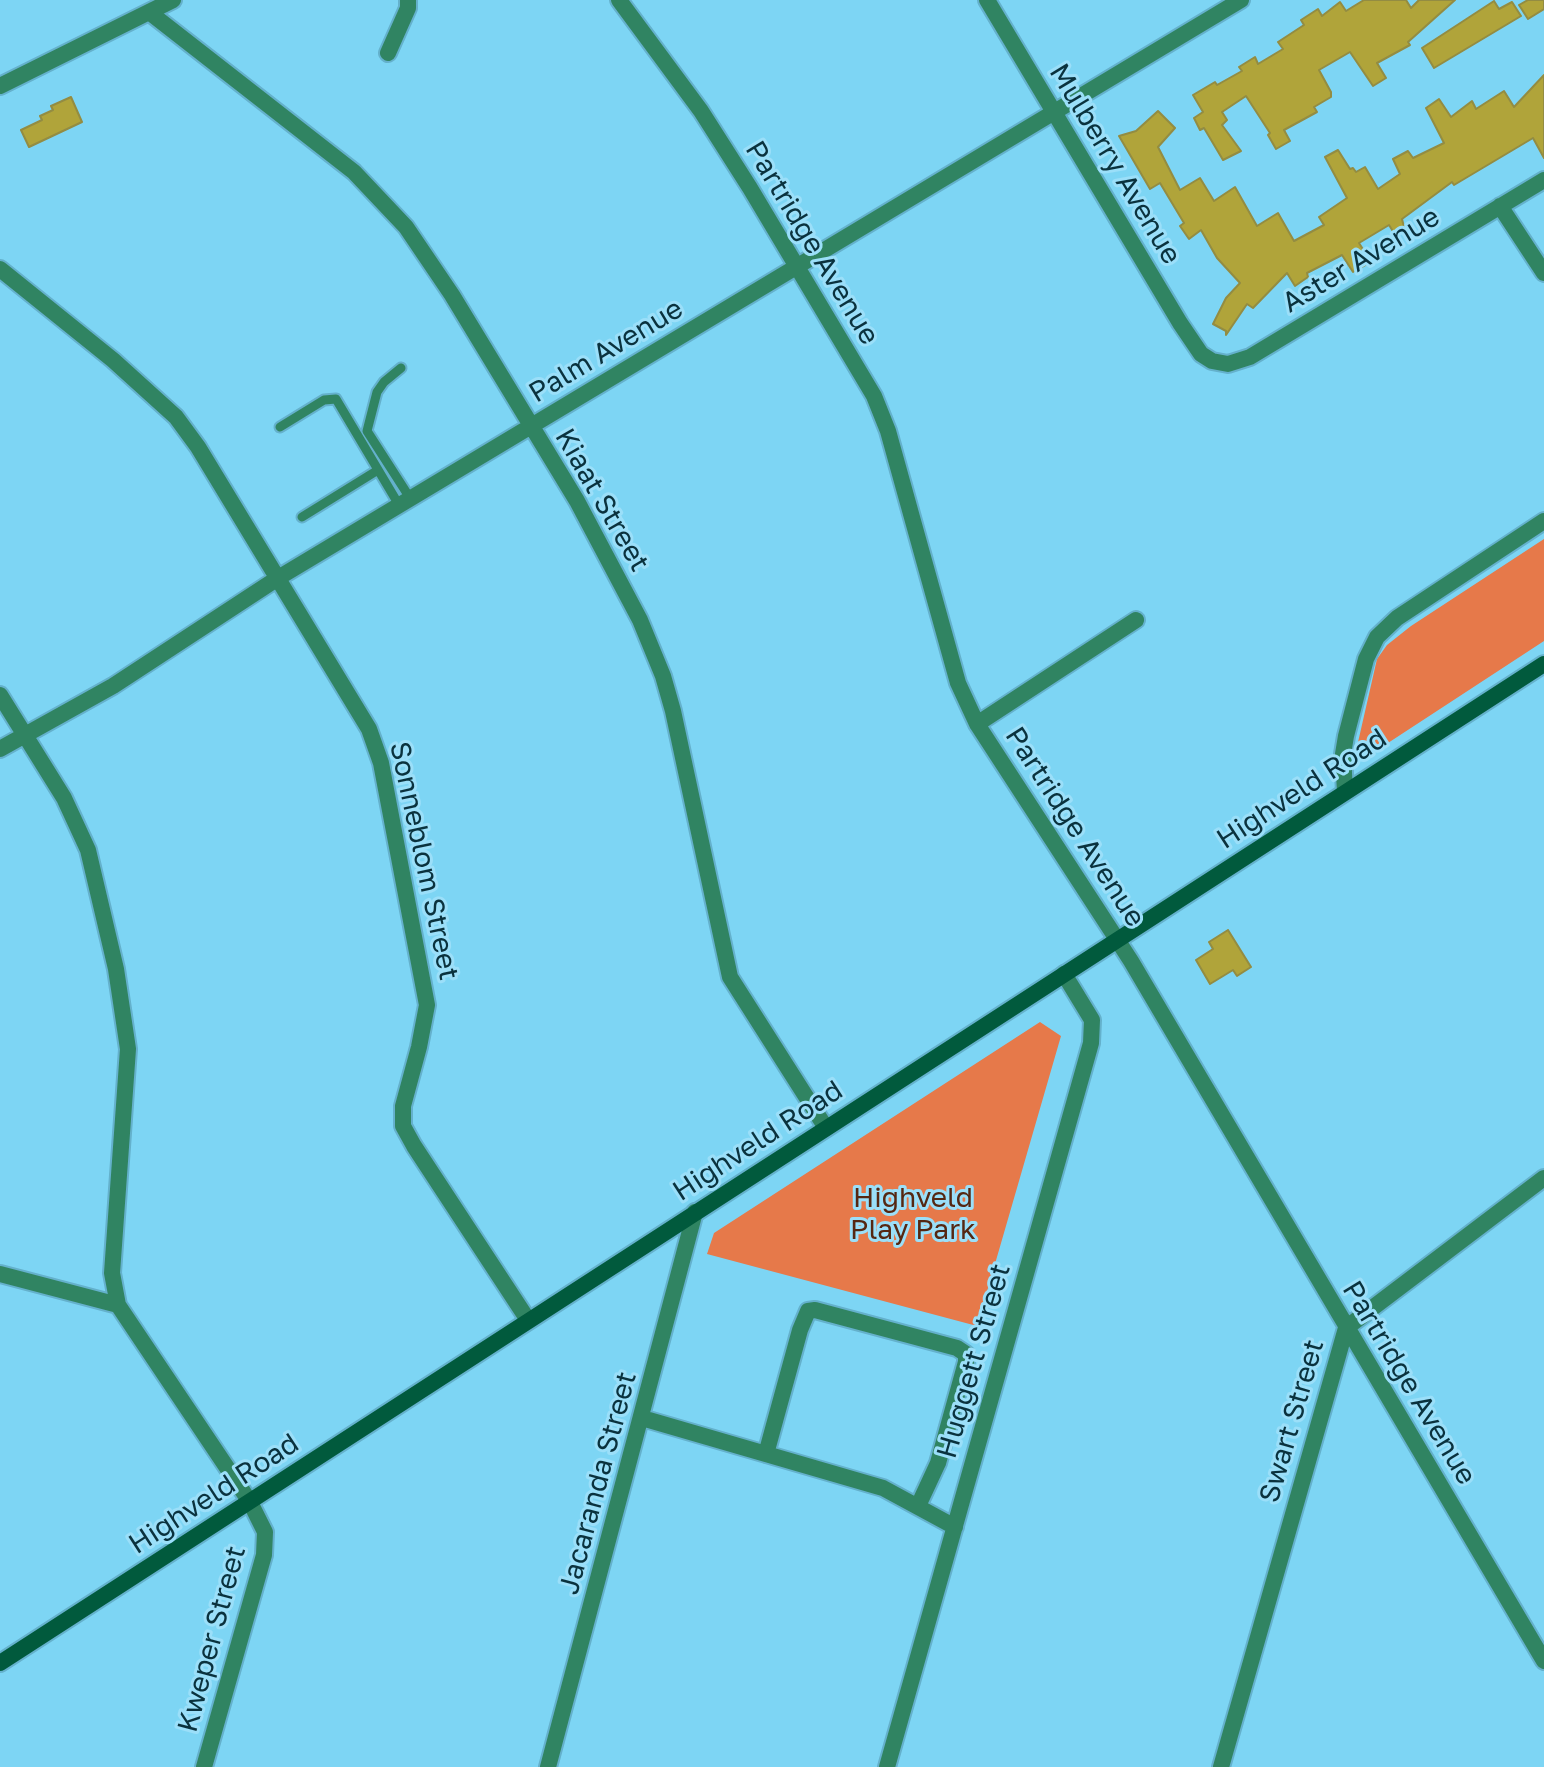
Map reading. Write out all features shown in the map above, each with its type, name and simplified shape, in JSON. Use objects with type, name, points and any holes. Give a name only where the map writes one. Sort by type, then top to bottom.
[{"type":"street","points":[[0,86],[173,0]]},
{"type":"street","points":[[388,53],[408,8],[408,0]]},
{"type":"street","name":"Partridge Avenue","points":[[619,0],[701,111],[884,416],[958,683],[977,724],[1118,940],[1544,1661]]},
{"type":"street","name":"Mulberry Avenue","points":[[987,0],[1201,354]]},
{"type":"street","name":"Palm Avenue","points":[[0,749],[113,686],[278,578],[1241,0]]},
{"type":"street","name":"Kiaat Street","points":[[149,12],[327,150],[378,195],[406,227],[452,295],[577,501],[640,620],[663,676],[730,977],[826,1128]]},
{"type":"street","name":"Aster Avenue","points":[[1201,354],[1212,361],[1228,364],[1250,357],[1544,180]]},
{"type":"street","points":[[1500,206],[1544,273]]},
{"type":"street","name":"Sonneblom Street","points":[[0,269],[113,360],[176,417],[198,447],[369,729],[381,763],[427,1005],[403,1106],[403,1126],[528,1320]]},
{"type":"street","points":[[1345,792],[1343,754],[1346,736],[1366,659],[1377,637],[1397,618],[1544,521]]},
{"type":"street","points":[[977,724],[1136,620]]},
{"type":"street","name":"Highveld Road","points":[[0,1663],[1544,664]]},
{"type":"street","points":[[0,695],[72,813],[92,861],[127,1035],[126,1103],[112,1273],[118,1305],[0,1274]]},
{"type":"street","name":"Huggett Street","points":[[887,1767],[1091,1043],[1092,1020],[1064,974]]},
{"type":"street","name":"Swart Street","points":[[1221,1767],[1346,1328],[1544,1178]]},
{"type":"street","name":"Jacaranda Street","points":[[548,1767],[695,1212]]},
{"type":"street","name":"Kweper Street","points":[[118,1305],[250,1502],[265,1532],[264,1555],[204,1767]]},
{"type":"street","points":[[766,1454],[808,1311],[815,1310],[957,1348],[966,1354],[966,1362],[938,1463],[918,1506]]},
{"type":"street","points":[[642,1418],[883,1488],[955,1527]]},
{"type":"lane","points":[[401,368],[377,392],[367,431],[404,502]]},
{"type":"lane","points":[[280,427],[324,400],[336,399],[378,470],[404,502]]},
{"type":"lane","points":[[302,517],[378,470]]},
{"type":"green space","points":[[1544,539],[1544,641],[1365,758],[1356,751],[1377,659],[1387,645]]},
{"type":"green space","name":"Highveld Play Park","points":[[1040,1022],[1061,1036],[977,1326],[707,1254],[714,1233]]},
{"type":"building","points":[[1364,0],[1406,0],[1411,8],[1419,0],[1455,0],[1408,42],[1410,45],[1377,63],[1386,78],[1373,86],[1350,52],[1319,70],[1331,97],[1314,107],[1317,112],[1284,130],[1290,141],[1276,149],[1268,135],[1270,133],[1246,96],[1222,112],[1227,120],[1222,125],[1241,151],[1223,160],[1204,128],[1200,130],[1194,118],[1203,112],[1193,95],[1242,71],[1239,67],[1255,57],[1258,64],[1283,49],[1278,42],[1304,25],[1301,20],[1318,9],[1322,16],[1340,2],[1346,11]]},
{"type":"building","points":[[1528,0],[1544,0],[1544,9],[1528,19],[1519,5]]},
{"type":"building","points":[[1494,1],[1499,9],[1512,2],[1521,16],[1434,68],[1422,48]]},
{"type":"building","points":[[1544,75],[1544,158],[1533,138],[1454,185],[1452,182],[1402,219],[1404,227],[1394,233],[1389,225],[1359,243],[1371,262],[1353,272],[1342,255],[1307,273],[1308,277],[1295,286],[1287,273],[1253,308],[1247,304],[1226,335],[1226,331],[1213,324],[1226,298],[1240,283],[1217,258],[1201,230],[1189,239],[1180,226],[1184,223],[1160,183],[1150,189],[1119,136],[1136,131],[1158,111],[1175,128],[1158,147],[1180,190],[1200,178],[1214,201],[1235,187],[1257,226],[1278,213],[1294,241],[1324,225],[1319,217],[1347,198],[1325,157],[1338,150],[1350,169],[1356,172],[1365,167],[1378,189],[1400,174],[1393,159],[1408,151],[1413,158],[1444,143],[1426,108],[1439,99],[1451,117],[1472,101],[1476,109],[1504,91],[1514,107]]},
{"type":"building","points":[[71,97],[82,122],[29,147],[21,130],[42,120],[40,116],[53,110],[51,106]]},
{"type":"building","points":[[1228,930],[1251,967],[1237,976],[1233,970],[1210,984],[1196,960],[1213,949],[1209,942]]}]
